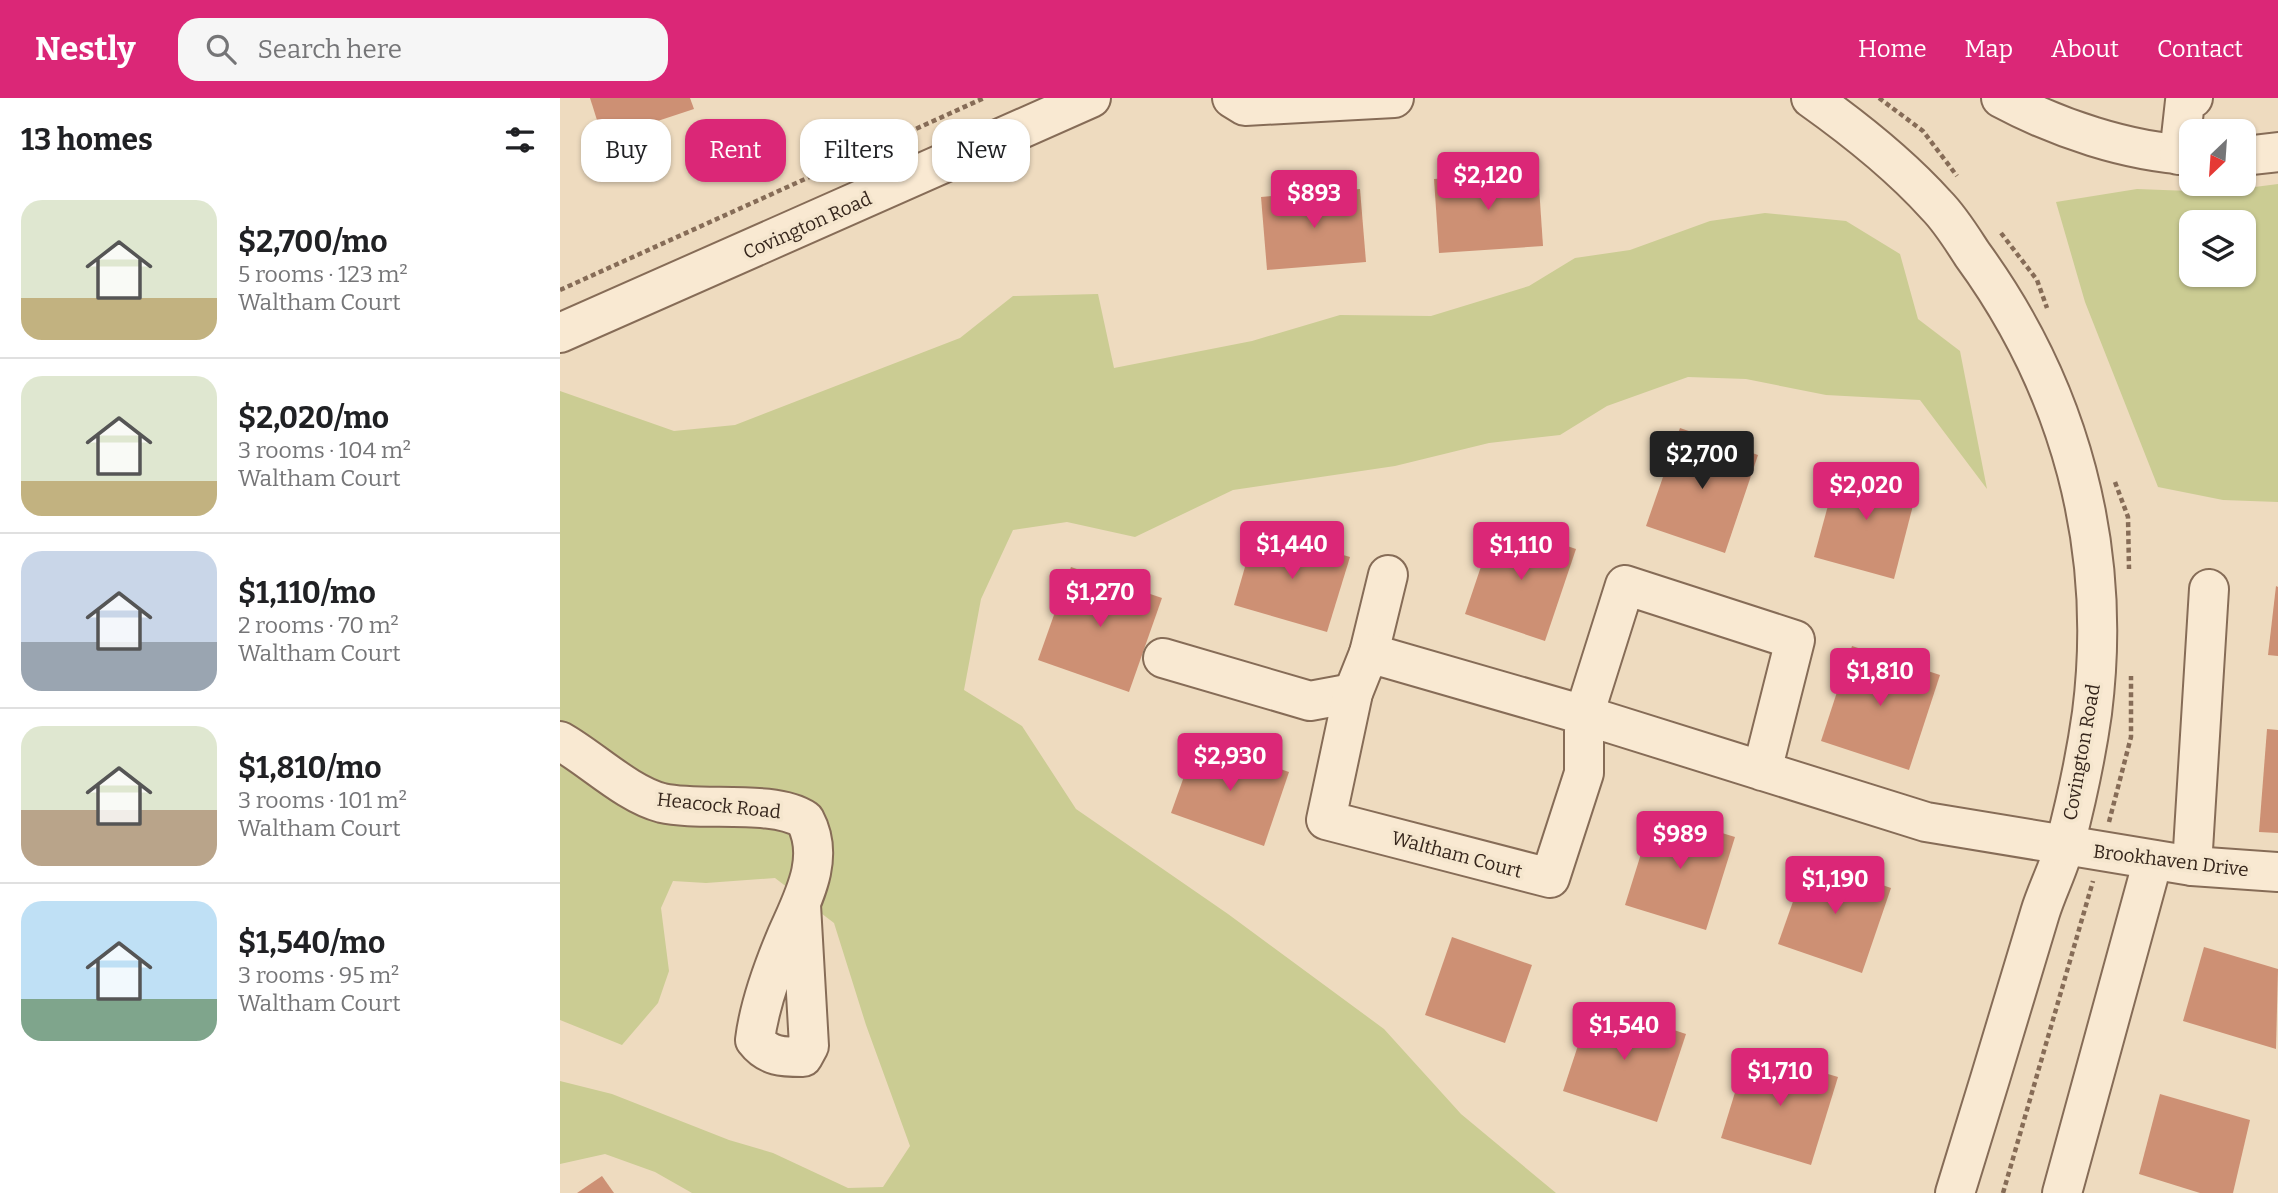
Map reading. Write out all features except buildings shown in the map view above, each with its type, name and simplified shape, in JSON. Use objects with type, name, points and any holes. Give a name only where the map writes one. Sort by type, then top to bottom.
[{"type":"street","name":"Covington Road","points":[[560,333],[1091,98]]},
{"type":"street","points":[[1232,98],[1245,106],[1394,98]]},
{"type":"street","name":"Covington Road","points":[[1811,98],[1855,111],[1901,169],[1938,206],[2002,295],[2026,336],[2052,392],[2072,450],[2089,528],[2097,646],[2092,714],[2065,846],[2044,900],[1955,1193]]},
{"type":"street","points":[[2001,98],[2081,131],[2125,145],[2179,154]]},
{"type":"street","points":[[2185,119],[2185,101],[2193,98]]},
{"type":"street","points":[[2256,155],[2278,152]]},
{"type":"street","name":"Waltham Court","points":[[1388,575],[1369,653],[1353,693],[1326,820],[1550,878],[1584,773],[1584,715],[1625,585],[1795,640],[1762,771]]},
{"type":"street","points":[[2192,866],[2209,589]]},
{"type":"street","points":[[1369,653],[1584,715],[1926,822],[2065,846]]},
{"type":"street","points":[[1163,658],[1310,701],[1353,693]]},
{"type":"street","name":"Heacock Road","points":[[560,741],[636,792],[661,803],[781,810],[798,815],[805,820],[814,845],[812,870],[801,905]]},
{"type":"street","name":"Brookhaven Drive","points":[[2065,846],[2192,866],[2278,872]]},
{"type":"street","points":[[2062,1193],[2153,860]]},
{"type":"path","points":[[560,289],[984,98]]},
{"type":"green space","points":[[2278,184],[2278,502],[2223,500],[2158,487],[2085,302],[2056,202],[2137,189],[2179,191],[2179,196],[2256,196],[2256,187]]},
{"type":"green space","points":[[1765,213],[1846,221],[1900,254],[1918,319],[1960,351],[1987,489],[1920,400],[1826,395],[1746,379],[1688,377],[1607,406],[1560,435],[1489,443],[1395,466],[1233,490],[1135,537],[1067,522],[1013,530],[981,599],[964,690],[1022,726],[1076,809],[1228,914],[1384,1029],[1461,1114],[1556,1193],[692,1193],[655,1172],[605,1154],[560,1164],[560,1081],[612,1094],[729,1140],[773,1153],[848,1188],[883,1187],[910,1146],[866,1025],[834,923],[775,878],[706,883],[673,881],[661,908],[669,971],[658,1003],[622,1045],[560,1020],[560,391],[674,431],[735,425],[960,338],[1013,296],[1098,294],[1114,368],[1252,341],[1340,315],[1431,316],[1529,286],[1575,258],[1630,250],[1710,221]]}]
